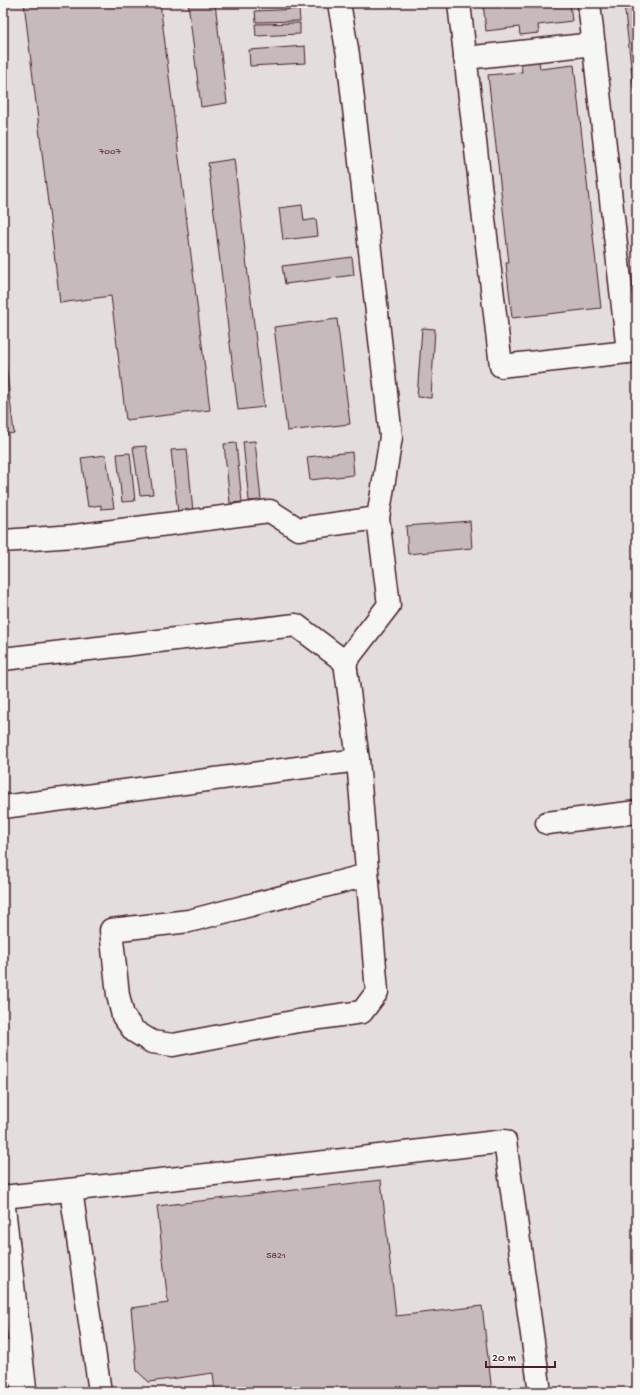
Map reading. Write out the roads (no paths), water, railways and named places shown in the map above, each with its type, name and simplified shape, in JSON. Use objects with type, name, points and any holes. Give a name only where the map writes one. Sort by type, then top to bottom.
[{"type":"lane","points":[[339,3],[348,55],[391,437],[378,518],[388,605],[345,662],[358,760],[377,992],[362,1012],[298,1021],[173,1045],[152,1042],[134,1031],[123,1016],[118,995],[111,930],[189,921],[367,875]]},
{"type":"lane","points":[[459,3],[501,366],[632,352],[589,3]]},
{"type":"lane","points":[[465,58],[594,44]]},
{"type":"lane","points":[[3,541],[74,536],[270,511],[298,529],[378,518]]},
{"type":"lane","points":[[3,659],[296,624],[345,662]]},
{"type":"lane","points":[[3,807],[358,760]]},
{"type":"lane","points":[[547,823],[637,812]]},
{"type":"lane","points":[[26,1390],[3,1198],[505,1141],[540,1392]]},
{"type":"lane","points":[[71,1190],[100,1392]]},
{"type":"lane","points":[[3,1351],[26,1390]]}]
